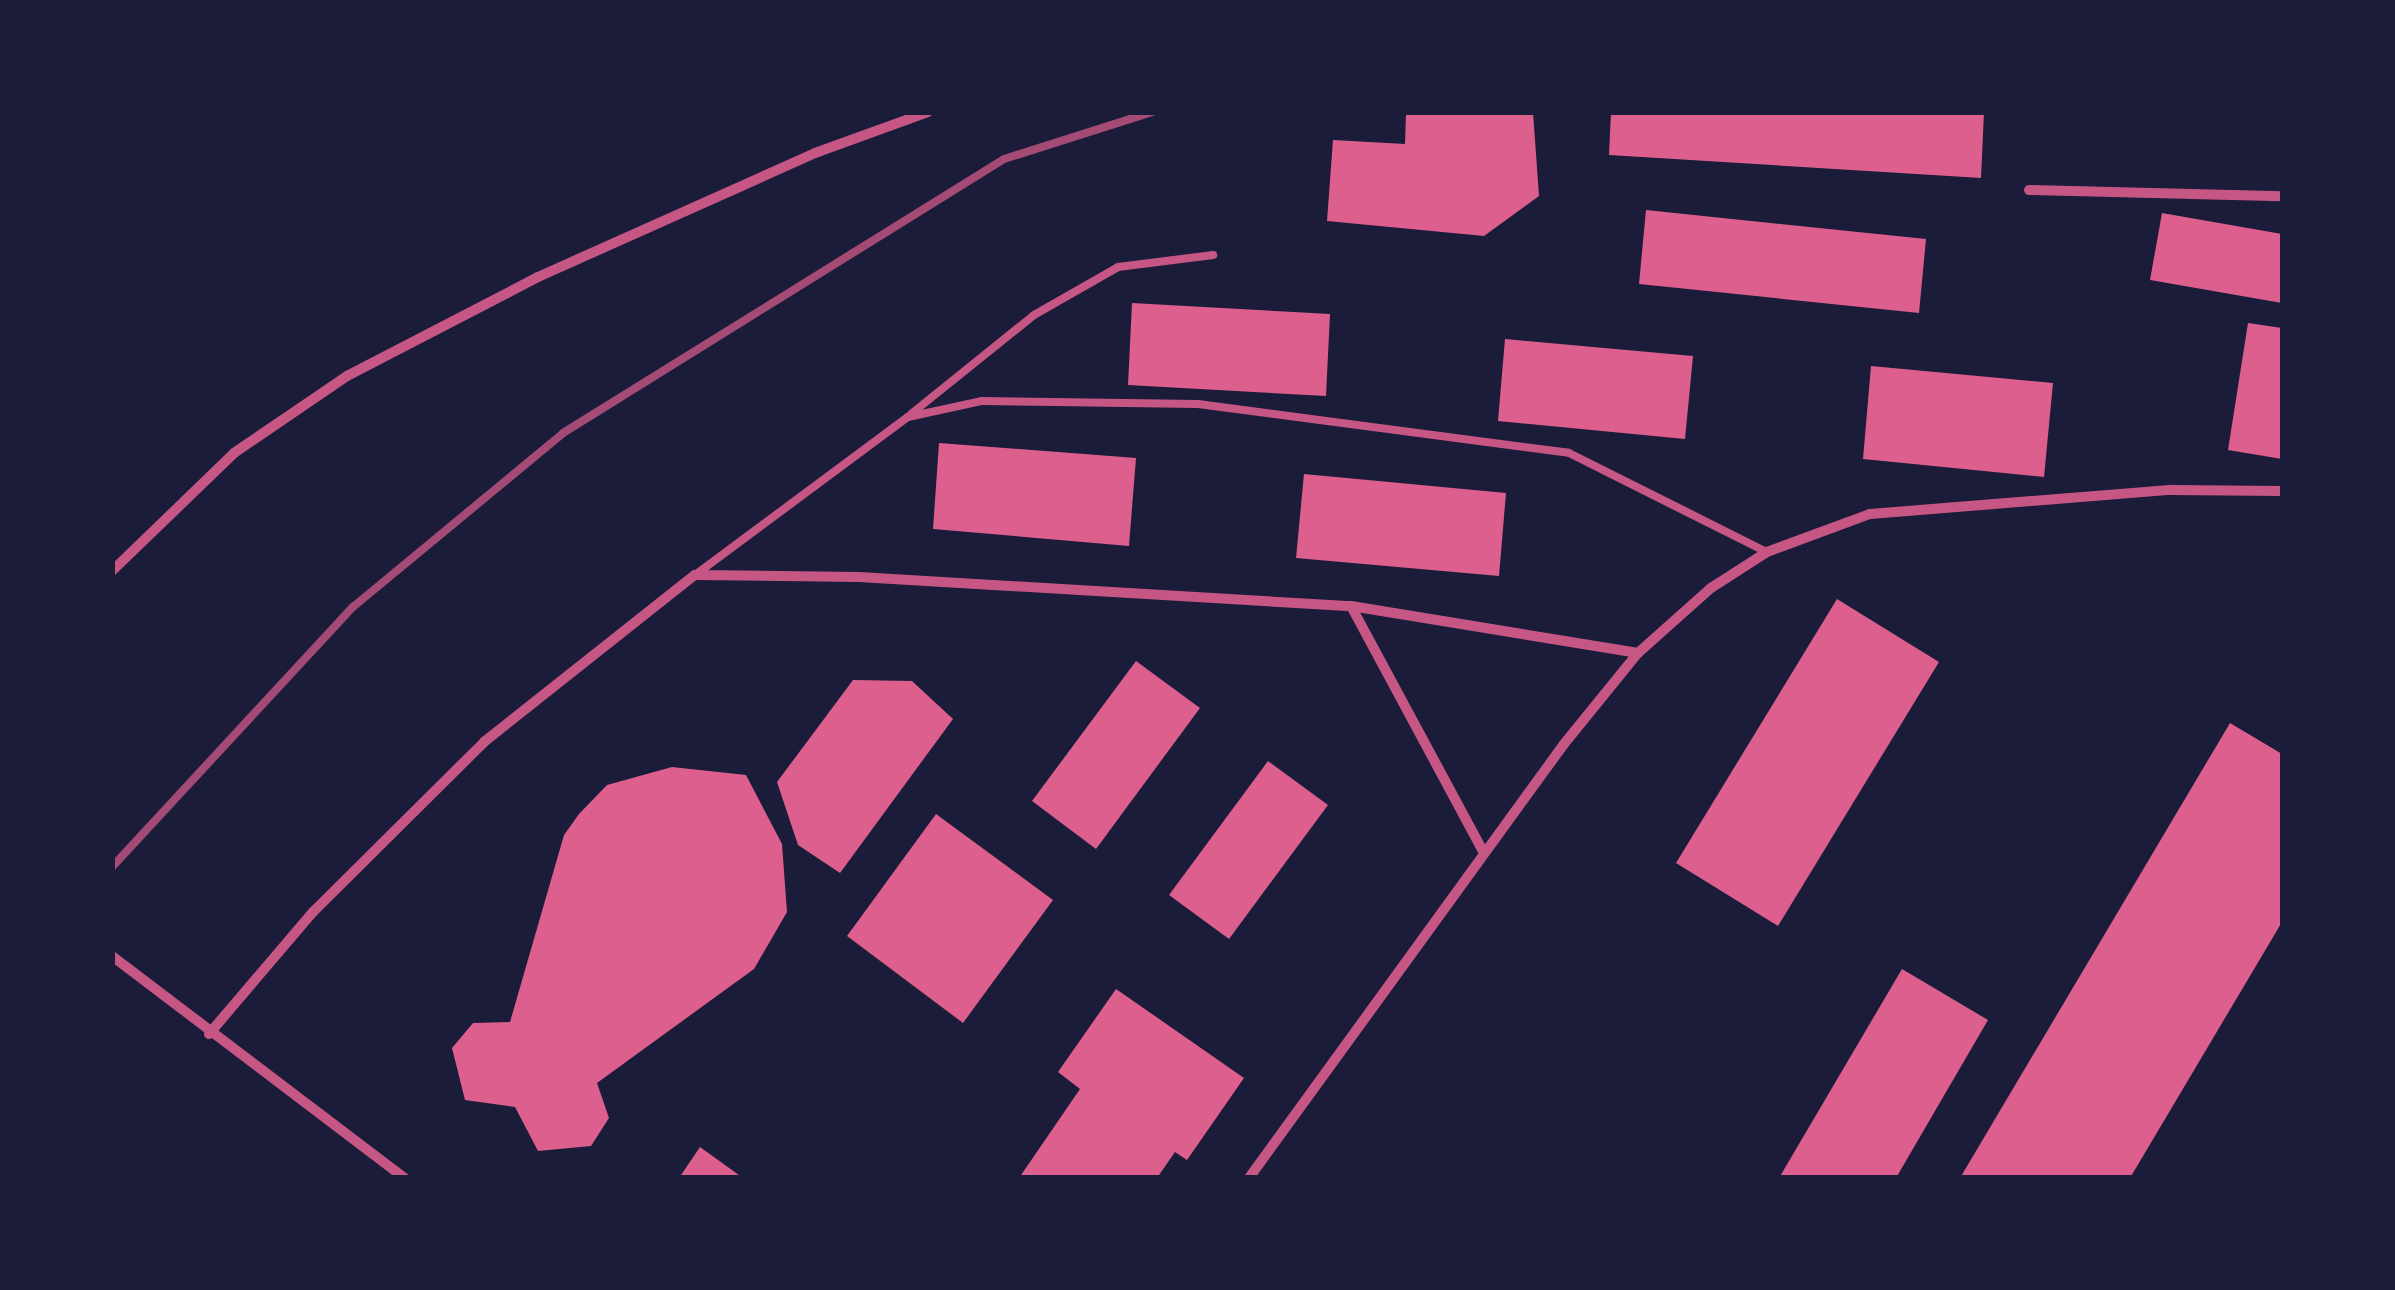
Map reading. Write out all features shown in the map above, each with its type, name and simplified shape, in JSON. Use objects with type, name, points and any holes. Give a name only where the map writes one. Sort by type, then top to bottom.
[{"type":"street","points":[[112,571],[234,453],[348,376],[538,277],[815,153],[928,112]]},
{"type":"street","points":[[2029,190],[2282,196]]},
{"type":"street","points":[[1249,1178],[1483,850],[1638,652],[1692,601],[1767,552],[1841,522],[1899,510],[2170,490],[2282,491]]},
{"type":"street","points":[[209,1034],[313,912],[484,742],[695,576],[859,577],[1351,606],[1638,652]]},
{"type":"street","points":[[1351,606],[1483,850]]},
{"type":"street","points":[[112,956],[209,1034],[404,1178]]},
{"type":"lane","points":[[695,576],[908,416],[1034,315],[1118,267],[1213,255]]},
{"type":"lane","points":[[908,416],[982,401],[1198,404],[1569,453],[1767,552]]},
{"type":"building","points":[[1406,112],[1533,112],[1539,196],[1484,236],[1327,221],[1333,140],[1405,144]]},
{"type":"building","points":[[1611,112],[1984,112],[1981,178],[1609,155]]},
{"type":"building","points":[[1646,210],[1926,239],[1919,313],[1639,284]]},
{"type":"building","points":[[2162,213],[2282,234],[2282,303],[2150,280]]},
{"type":"building","points":[[1132,303],[1330,314],[1326,396],[1128,385]]},
{"type":"building","points":[[2248,323],[2282,328],[2282,459],[2228,450]]},
{"type":"building","points":[[1505,339],[1693,356],[1685,439],[1498,421]]},
{"type":"building","points":[[1871,366],[2053,383],[2044,477],[1863,459]]},
{"type":"building","points":[[939,443],[1136,458],[1129,546],[933,529]]},
{"type":"building","points":[[1304,474],[1506,493],[1499,576],[1296,558]]},
{"type":"building","points":[[1837,599],[1939,662],[1778,926],[1676,863]]},
{"type":"building","points":[[1136,661],[1200,708],[1096,849],[1032,801]]},
{"type":"building","points":[[853,680],[912,681],[953,719],[840,873],[798,845],[777,782]]},
{"type":"building","points":[[2230,723],[2282,754],[2282,922],[2130,1178],[1960,1178]]},
{"type":"building","points":[[1268,761],[1328,805],[1229,939],[1169,895]]},
{"type":"building","points":[[672,767],[746,775],[782,844],[787,912],[754,969],[597,1083],[609,1118],[591,1146],[538,1151],[515,1107],[465,1100],[452,1048],[473,1023],[510,1022],[564,835],[579,814],[607,785]]},
{"type":"building","points":[[936,814],[1053,900],[963,1023],[847,936]]},
{"type":"building","points":[[1902,969],[1988,1020],[1896,1178],[1779,1178]]},
{"type":"building","points":[[1116,989],[1244,1078],[1187,1160],[1175,1152],[1157,1178],[1019,1178],[1080,1089],[1058,1072]]},
{"type":"building","points":[[700,1147],[743,1178],[679,1178]]},
{"type":"railway","points":[[112,867],[353,607],[563,433],[1004,159],[1152,112]]}]
